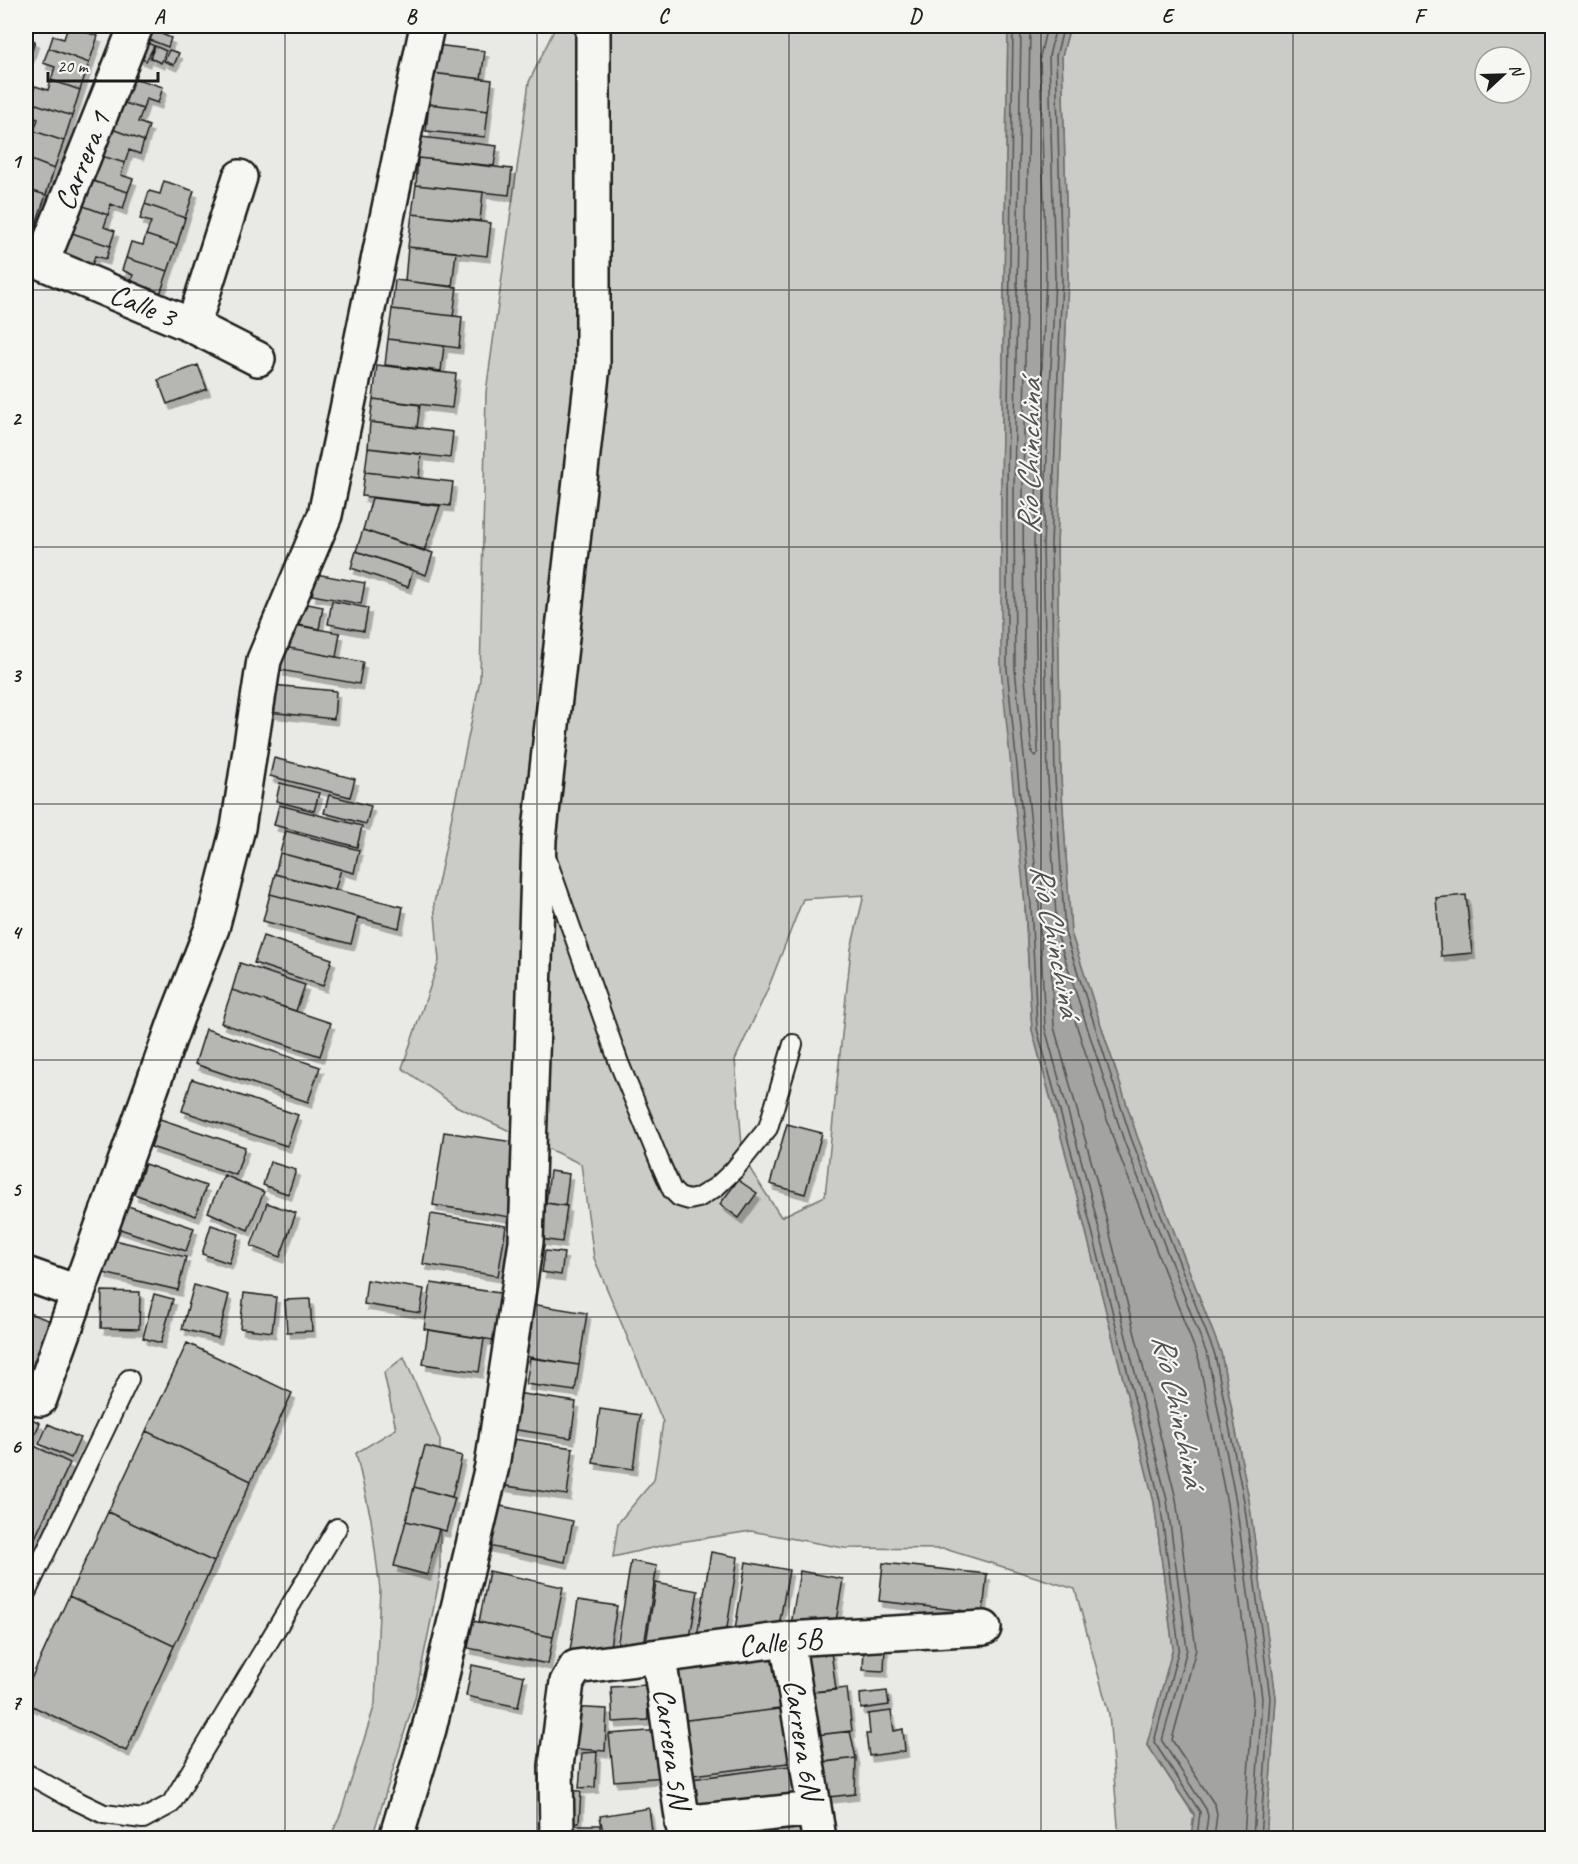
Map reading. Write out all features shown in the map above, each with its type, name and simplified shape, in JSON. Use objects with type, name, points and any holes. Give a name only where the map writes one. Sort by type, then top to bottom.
[{"type":"street","points":[[33,1397],[77,1292],[212,927],[238,828],[264,660],[326,515],[428,26]]},
{"type":"street","points":[[396,1839],[429,1729],[492,1466],[526,1242],[539,839],[593,366],[593,26]]},
{"type":"street","name":"Carrera 1","points":[[34,260],[130,27]]},
{"type":"street","points":[[193,326],[240,177]]},
{"type":"street","name":"Calle 3","points":[[34,260],[193,326],[258,359]]},
{"type":"street","points":[[26,1274],[77,1292]]},
{"type":"street","name":"Calle 5B","points":[[556,1839],[556,1766],[567,1682],[576,1667],[787,1639],[984,1628]]},
{"type":"street","name":"Carrera 6N","points":[[787,1639],[817,1824]]},
{"type":"street","name":"Carrera 5N","points":[[659,1657],[683,1831]]},
{"type":"street","points":[[683,1831],[817,1824]]},
{"type":"lane","points":[[539,839],[619,1063],[672,1190],[679,1197],[688,1200],[698,1198],[716,1186],[734,1170],[768,1128],[793,1044]]},
{"type":"lane","points":[[26,1593],[129,1378]]},
{"type":"lane","points":[[26,1773],[104,1814],[143,1819],[171,1804],[337,1528]]},
{"type":"shaded area","points":[[556,26],[1008,26],[1001,494],[1032,1030],[1075,1188],[1154,1502],[1173,1648],[1147,1744],[1194,1815],[1191,1838],[1119,1838],[1109,1714],[1075,1589],[945,1549],[844,1548],[751,1531],[673,1543],[613,1557],[618,1523],[654,1480],[663,1422],[594,1258],[581,1164],[456,1106],[402,1068],[439,961],[434,903],[480,680],[486,392],[529,82]],"holes":[[[864,895],[851,949],[825,1196],[781,1217],[743,1158],[735,1060],[767,991],[803,899]]]},
{"type":"shaded area","points":[[1070,26],[1552,26],[1552,1838],[1266,1838],[1276,1698],[1249,1500],[1221,1353],[1137,1136],[1071,933],[1061,778],[1057,544],[1068,278],[1062,56]]},
{"type":"shaded area","points":[[404,1357],[440,1440],[440,1577],[415,1698],[372,1838],[330,1838],[341,1813],[375,1704],[380,1589],[371,1519],[356,1453],[396,1429],[384,1373]]},
{"type":"water","name":"Río Chinchiná","points":[[1008,26],[1070,26],[1062,56],[1068,278],[1057,544],[1061,778],[1071,933],[1137,1136],[1221,1353],[1249,1500],[1276,1698],[1266,1838],[1191,1838],[1194,1814],[1147,1744],[1173,1648],[1154,1502],[1075,1188],[1032,1030],[1025,904],[1001,669],[1001,494]]},
{"type":"building","points":[[68,26],[98,36],[89,63],[49,48],[53,36],[64,39]]},
{"type":"building","points":[[143,26],[171,38],[168,47],[140,36]]},
{"type":"building","points":[[26,38],[35,41],[30,57],[26,56]]},
{"type":"building","points":[[138,38],[154,46],[146,61],[131,54]]},
{"type":"building","points":[[436,45],[485,51],[481,79],[432,73]]},
{"type":"building","points":[[155,46],[166,51],[161,63],[150,58]]},
{"type":"building","points":[[49,48],[89,63],[80,90],[51,80],[55,67],[43,63]]},
{"type":"building","points":[[169,50],[179,53],[174,65],[164,61]]},
{"type":"building","points":[[432,73],[492,80],[488,111],[429,104]]},
{"type":"building","points":[[121,74],[163,87],[158,103],[146,99],[143,109],[112,99]]},
{"type":"building","points":[[51,80],[80,90],[72,116],[30,102],[35,86],[48,90]]},
{"type":"building","points":[[112,99],[143,109],[138,122],[149,126],[144,141],[104,126]]},
{"type":"building","points":[[30,102],[72,116],[64,141],[34,131],[38,119],[26,115]]},
{"type":"building","points":[[429,104],[488,111],[485,137],[426,131]]},
{"type":"building","points":[[104,126],[144,141],[140,154],[129,150],[125,163],[95,154]]},
{"type":"building","points":[[34,131],[64,141],[54,169],[26,158],[26,144],[29,145]]},
{"type":"building","points":[[421,137],[497,146],[494,166],[418,158]]},
{"type":"building","points":[[95,154],[125,163],[121,175],[133,179],[128,192],[86,179]]},
{"type":"building","points":[[26,158],[54,169],[46,195],[26,189]]},
{"type":"building","points":[[418,158],[512,169],[509,195],[416,185]]},
{"type":"building","points":[[86,179],[128,192],[123,209],[111,204],[108,215],[78,204]]},
{"type":"building","points":[[164,181],[194,191],[185,218],[145,204],[149,191],[160,194]]},
{"type":"building","points":[[416,185],[483,192],[480,221],[412,214]]},
{"type":"building","points":[[26,189],[46,195],[37,221],[26,217]]},
{"type":"building","points":[[78,204],[108,215],[104,227],[115,231],[110,246],[69,232]]},
{"type":"building","points":[[145,204],[185,218],[177,245],[146,235],[151,222],[140,219]]},
{"type":"building","points":[[412,214],[491,223],[487,256],[408,247]]},
{"type":"building","points":[[26,217],[37,221],[28,247],[26,246]]},
{"type":"building","points":[[69,232],[110,246],[106,259],[95,256],[91,268],[61,259]]},
{"type":"building","points":[[146,235],[177,245],[168,271],[126,258],[131,242],[143,245]]},
{"type":"building","points":[[408,247],[456,252],[452,287],[405,281]]},
{"type":"building","points":[[126,258],[168,271],[159,297],[130,287],[133,275],[122,270]]},
{"type":"building","points":[[395,280],[457,287],[453,316],[392,309]]},
{"type":"building","points":[[392,309],[462,317],[459,348],[388,339]]},
{"type":"building","points":[[388,339],[444,346],[441,371],[385,365]]},
{"type":"building","points":[[198,365],[207,389],[167,404],[158,380]]},
{"type":"building","points":[[377,365],[456,374],[452,408],[373,399]]},
{"type":"building","points":[[373,399],[420,405],[417,428],[370,422]]},
{"type":"building","points":[[370,422],[453,432],[450,458],[368,448]]},
{"type":"building","points":[[368,448],[421,454],[419,478],[365,472]]},
{"type":"building","points":[[365,472],[453,482],[450,506],[362,496]]},
{"type":"building","points":[[372,498],[440,506],[424,551],[363,530]]},
{"type":"building","points":[[363,530],[433,553],[426,575],[356,551]]},
{"type":"building","points":[[356,551],[413,570],[408,587],[351,568]]},
{"type":"building","points":[[316,574],[365,583],[361,604],[312,595]]},
{"type":"building","points":[[293,601],[323,607],[319,629],[289,623]]},
{"type":"building","points":[[332,601],[368,608],[364,631],[328,624]]},
{"type":"building","points":[[288,624],[340,633],[336,657],[284,647]]},
{"type":"building","points":[[284,647],[363,662],[359,684],[280,670]]},
{"type":"building","points":[[272,685],[336,691],[334,719],[269,712]]},
{"type":"building","points":[[274,758],[355,779],[350,797],[270,776]]},
{"type":"building","points":[[280,783],[319,793],[314,811],[276,801]]},
{"type":"building","points":[[329,795],[371,806],[366,824],[324,813]]},
{"type":"building","points":[[279,805],[362,826],[357,847],[274,825]]},
{"type":"building","points":[[286,831],[359,850],[354,873],[280,853]]},
{"type":"building","points":[[280,853],[341,869],[335,890],[275,874]]},
{"type":"building","points":[[275,874],[403,907],[399,928],[270,894]]},
{"type":"building","points":[[270,894],[358,917],[351,944],[263,921]]},
{"type":"building","points":[[1466,895],[1472,953],[1441,956],[1436,898]]},
{"type":"building","points":[[263,936],[332,959],[323,986],[254,963]]},
{"type":"building","points":[[240,963],[305,985],[296,1011],[232,990]]},
{"type":"building","points":[[232,990],[331,1023],[320,1056],[221,1023]]},
{"type":"building","points":[[206,1029],[320,1067],[308,1102],[195,1064]]},
{"type":"building","points":[[192,1079],[298,1115],[287,1146],[182,1111]]},
{"type":"building","points":[[160,1119],[245,1147],[236,1175],[151,1147]]},
{"type":"building","points":[[787,1124],[822,1133],[805,1194],[770,1184]]},
{"type":"building","points":[[444,1132],[520,1143],[510,1217],[433,1205]]},
{"type":"building","points":[[270,1162],[296,1170],[288,1194],[263,1185]]},
{"type":"building","points":[[145,1164],[206,1186],[196,1216],[134,1194]]},
{"type":"building","points":[[550,1171],[569,1174],[565,1206],[546,1203]]},
{"type":"building","points":[[224,1175],[264,1192],[248,1230],[208,1212]]},
{"type":"building","points":[[738,1180],[757,1193],[739,1218],[720,1204]]},
{"type":"building","points":[[116,1202],[194,1228],[186,1251],[108,1225]]},
{"type":"building","points":[[267,1203],[296,1213],[280,1257],[251,1246]]},
{"type":"building","points":[[546,1203],[567,1206],[562,1242],[540,1239]]},
{"type":"building","points":[[431,1214],[506,1226],[498,1276],[423,1264]]},
{"type":"building","points":[[211,1225],[239,1234],[229,1263],[202,1254]]},
{"type":"building","points":[[110,1239],[186,1257],[178,1290],[103,1273]]},
{"type":"building","points":[[545,1251],[564,1253],[561,1275],[542,1272]]},
{"type":"building","points":[[367,1280],[424,1289],[420,1313],[364,1304]]},
{"type":"building","points":[[431,1283],[506,1294],[499,1341],[424,1329]]},
{"type":"building","points":[[194,1285],[229,1295],[218,1338],[182,1329]]},
{"type":"building","points":[[102,1291],[140,1292],[139,1329],[101,1328]]},
{"type":"building","points":[[244,1293],[276,1297],[272,1332],[240,1328]]},
{"type":"building","points":[[154,1294],[173,1299],[161,1343],[143,1338]]},
{"type":"building","points":[[310,1299],[312,1331],[287,1332],[285,1300]]},
{"type":"building","points":[[531,1304],[587,1313],[579,1365],[523,1356]]},
{"type":"building","points":[[26,1312],[59,1324],[36,1388],[26,1385]]},
{"type":"building","points":[[428,1330],[484,1339],[479,1372],[423,1364]]},
{"type":"building","points":[[187,1343],[292,1393],[251,1481],[146,1431]]},
{"type":"building","points":[[530,1358],[579,1365],[575,1391],[526,1384]]},
{"type":"building","points":[[516,1393],[576,1402],[571,1438],[511,1429]]},
{"type":"building","points":[[600,1409],[640,1415],[633,1469],[593,1463]]},
{"type":"building","points":[[26,1416],[40,1423],[32,1440],[26,1437]]},
{"type":"building","points":[[48,1424],[80,1438],[71,1458],[39,1444]]},
{"type":"building","points":[[146,1431],[251,1481],[214,1562],[108,1512]]},
{"type":"building","points":[[507,1438],[573,1448],[567,1495],[500,1485]]},
{"type":"building","points":[[26,1442],[70,1463],[26,1557]]},
{"type":"building","points":[[425,1446],[462,1456],[452,1497],[414,1487]]},
{"type":"building","points":[[414,1487],[455,1498],[446,1531],[406,1521]]},
{"type":"building","points":[[491,1504],[573,1521],[565,1562],[483,1545]]},
{"type":"building","points":[[108,1512],[214,1562],[174,1646],[69,1596]]},
{"type":"building","points":[[406,1521],[439,1529],[427,1575],[394,1566]]},
{"type":"building","points":[[711,1552],[738,1557],[724,1647],[696,1642]]},
{"type":"building","points":[[631,1561],[657,1566],[642,1657],[616,1653]]},
{"type":"building","points":[[746,1562],[789,1570],[777,1637],[735,1630]]},
{"type":"building","points":[[883,1563],[987,1574],[983,1613],[879,1601]]},
{"type":"building","points":[[489,1571],[563,1587],[553,1637],[479,1622]]},
{"type":"building","points":[[800,1571],[843,1579],[834,1633],[791,1625]]},
{"type":"building","points":[[656,1583],[698,1591],[688,1649],[646,1643]]},
{"type":"building","points":[[69,1596],[174,1646],[126,1751],[26,1703],[26,1690]]},
{"type":"building","points":[[578,1600],[617,1606],[608,1658],[570,1651]]},
{"type":"building","points":[[473,1621],[553,1637],[548,1664],[468,1648]]},
{"type":"building","points":[[864,1647],[885,1648],[884,1671],[863,1670]]},
{"type":"building","points":[[786,1651],[796,1707],[671,1722],[664,1667]]},
{"type":"building","points":[[831,1651],[836,1690],[803,1693],[794,1655]]},
{"type":"building","points":[[472,1665],[524,1676],[518,1707],[466,1696]]},
{"type":"building","points":[[647,1685],[648,1720],[613,1722],[611,1687]]},
{"type":"building","points":[[847,1688],[852,1731],[808,1736],[803,1693]]},
{"type":"building","points":[[887,1691],[889,1705],[861,1709],[860,1694]]},
{"type":"building","points":[[566,1707],[607,1709],[605,1751],[564,1748]]},
{"type":"building","points":[[796,1707],[803,1761],[678,1777],[671,1722]]},
{"type":"building","points":[[891,1711],[894,1731],[903,1729],[905,1751],[869,1756],[866,1734],[870,1734],[868,1714]]},
{"type":"building","points":[[662,1730],[665,1777],[614,1781],[609,1734]]},
{"type":"building","points":[[850,1731],[856,1758],[811,1764],[808,1736]]},
{"type":"building","points":[[597,1752],[595,1787],[579,1788],[582,1753]]},
{"type":"building","points":[[856,1758],[855,1794],[820,1798],[815,1763]]},
{"type":"building","points":[[804,1764],[809,1804],[689,1818],[684,1780]]},
{"type":"building","points":[[559,1790],[581,1791],[579,1822],[559,1824]]},
{"type":"building","points":[[649,1808],[653,1838],[604,1838],[600,1816]]},
{"type":"building","points":[[813,1817],[816,1838],[688,1838]]},
{"type":"building","points":[[559,1825],[600,1825],[600,1838],[559,1838]]}]
